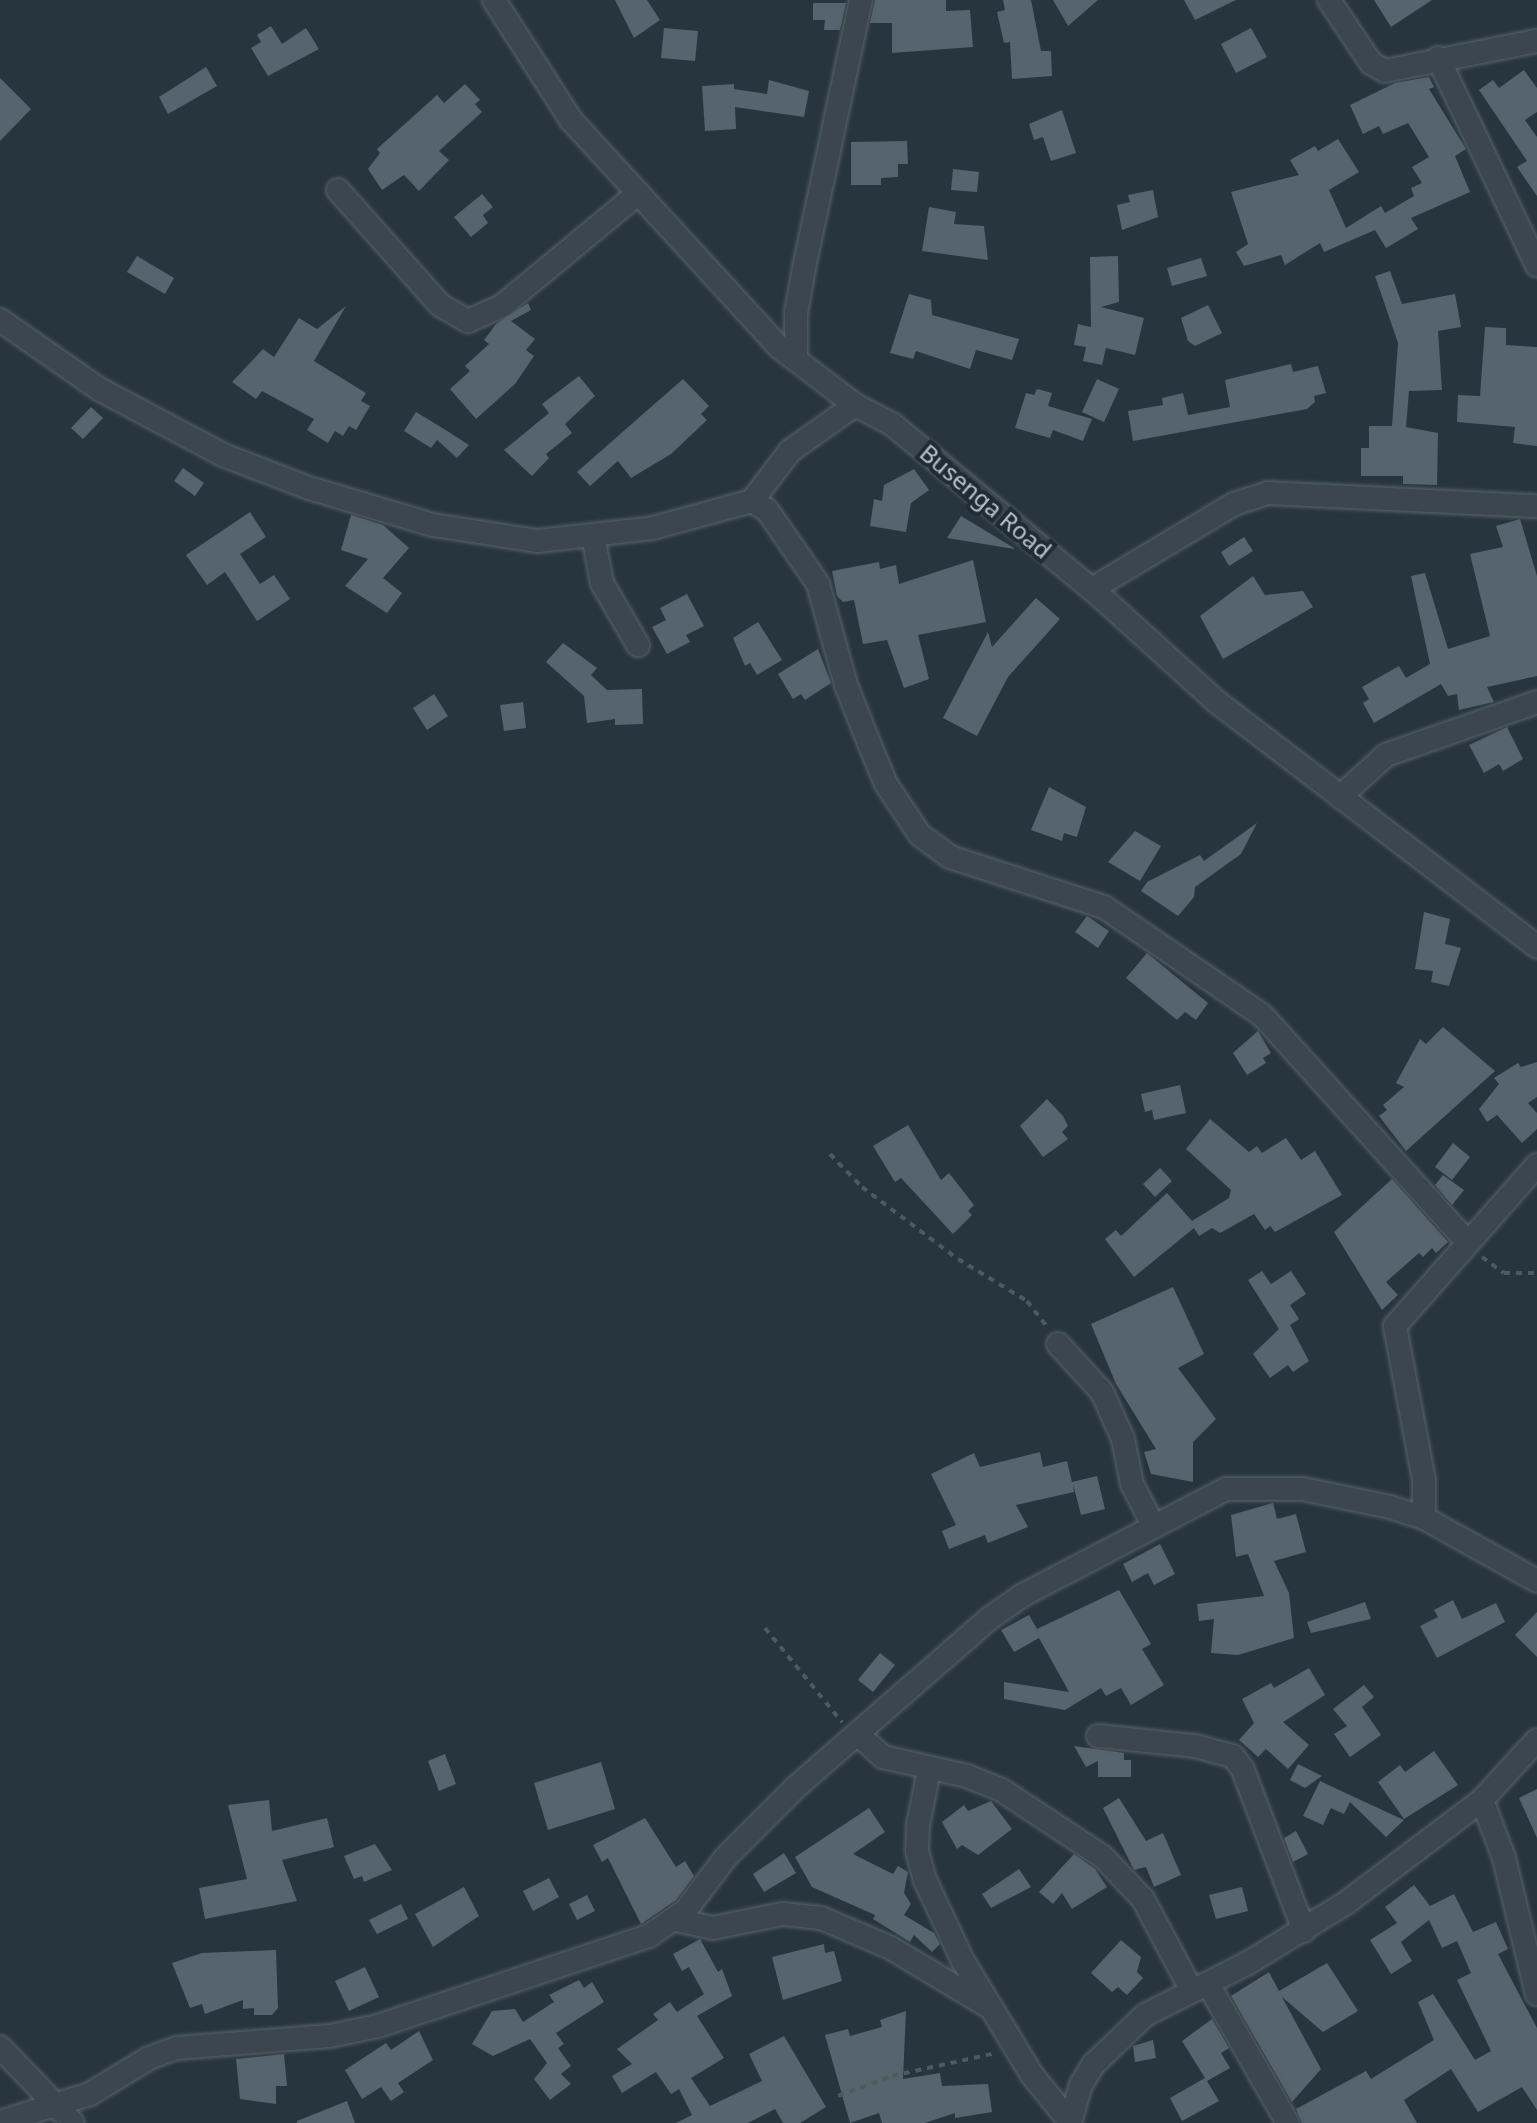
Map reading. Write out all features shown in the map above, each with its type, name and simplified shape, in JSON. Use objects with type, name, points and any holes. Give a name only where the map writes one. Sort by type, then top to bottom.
[{"type":"street","name":"Busenga Road","points":[[494,0],[547,88],[636,195],[796,360],[855,405],[892,424],[1092,589],[1217,702],[1537,947]]},
{"type":"street","points":[[796,360],[799,300],[861,0]]},
{"type":"street","points":[[1329,0],[1371,63],[1385,71],[1438,58],[1537,41]]},
{"type":"street","points":[[1438,58],[1537,266]]},
{"type":"street","points":[[338,190],[440,305],[468,321],[502,306],[636,195]]},
{"type":"street","points":[[0,320],[99,389],[259,471],[433,525],[503,539],[593,536],[686,521],[752,501],[790,451],[855,405]]},
{"type":"street","points":[[1092,589],[1234,504],[1268,493],[1537,506]]},
{"type":"street","points":[[752,501],[780,523],[818,584],[863,728],[886,784],[920,835],[950,857],[1104,907],[1262,1015],[1469,1240]]},
{"type":"street","points":[[593,536],[602,583],[638,645]]},
{"type":"street","points":[[1340,797],[1386,755],[1537,702]]},
{"type":"street","points":[[1424,1518],[1424,1480],[1395,1326],[1537,1165]]},
{"type":"street","points":[[1058,1344],[1102,1392],[1123,1439],[1132,1484],[1154,1527]]},
{"type":"street","points":[[0,2122],[90,2094],[149,2058],[177,2048],[314,2038],[378,2026],[649,1936],[676,1920],[726,1857],[855,1735],[1023,1595],[1226,1489],[1268,1486],[1354,1498],[1424,1518],[1537,1581]]},
{"type":"street","points":[[855,1735],[883,1757],[929,1770],[967,1776],[1000,1789],[1123,1873],[1288,2123]]},
{"type":"street","points":[[1098,1736],[1195,1746],[1233,1756],[1243,1770],[1304,1931]]},
{"type":"street","points":[[1070,2122],[1093,2065],[1145,2015],[1304,1931],[1482,1800],[1537,1740]]},
{"type":"street","points":[[929,1770],[918,1825],[920,1865],[963,1961],[1070,2122]]},
{"type":"street","points":[[1482,1800],[1511,1884],[1537,1994]]},
{"type":"street","points":[[676,1920],[713,1928],[783,1914],[821,1918],[891,1948],[994,2010]]},
{"type":"street","points":[[0,2047],[73,2123]]},
{"type":"path","points":[[830,1154],[862,1187],[958,1259],[1027,1301],[1058,1344]]},
{"type":"path","points":[[1469,1240],[1493,1268],[1521,1277],[1537,1273]]},
{"type":"path","points":[[765,1628],[855,1735]]},
{"type":"path","points":[[838,2096],[905,2073],[1018,2048]]},
{"type":"building","points":[[615,0],[647,0],[660,20],[634,38]]},
{"type":"building","points":[[875,0],[946,0],[946,11],[970,10],[973,47],[892,53],[892,23],[870,23]]},
{"type":"building","points":[[1003,0],[1031,0],[1041,51],[1051,51],[1052,76],[1012,79],[1010,42],[1004,43],[997,12],[1005,10]]},
{"type":"building","points":[[1053,0],[1098,0],[1068,26]]},
{"type":"building","points":[[1184,0],[1236,0],[1195,20]]},
{"type":"building","points":[[1374,0],[1432,0],[1391,27]]},
{"type":"building","points":[[813,3],[846,3],[840,30],[824,30],[825,20],[813,20]]},
{"type":"building","points":[[271,26],[282,44],[306,28],[319,49],[268,76],[251,48],[261,42],[257,35]]},
{"type":"building","points":[[664,28],[698,31],[695,61],[661,58]]},
{"type":"building","points":[[1251,28],[1267,57],[1236,73],[1221,44]]},
{"type":"building","points":[[206,67],[217,86],[168,114],[159,97]]},
{"type":"building","points":[[1524,70],[1537,88],[1537,112],[1525,120],[1537,137],[1537,196],[1517,167],[1527,161],[1479,90],[1493,80],[1499,88]]},
{"type":"building","points":[[1429,77],[1434,87],[1429,89],[1466,149],[1455,156],[1470,192],[1411,218],[1418,229],[1386,248],[1375,230],[1324,252],[1320,243],[1285,265],[1281,255],[1244,266],[1236,252],[1248,244],[1231,192],[1299,175],[1290,160],[1315,146],[1318,151],[1338,139],[1359,172],[1329,190],[1346,228],[1381,206],[1385,213],[1414,196],[1411,188],[1422,183],[1412,167],[1429,157],[1408,123],[1383,134],[1379,126],[1363,134],[1350,105],[1395,83]]},
{"type":"building","points":[[0,78],[31,109],[0,141]]},
{"type":"building","points":[[769,80],[809,91],[804,117],[735,107],[736,129],[705,131],[702,86],[734,84],[734,89],[767,94]]},
{"type":"building","points":[[465,84],[480,100],[475,104],[482,112],[439,151],[449,160],[419,191],[404,175],[382,190],[368,169],[380,153],[377,149],[437,95],[444,103]]},
{"type":"building","points":[[1062,110],[1076,153],[1051,161],[1043,137],[1034,140],[1029,124]]},
{"type":"building","points":[[907,141],[908,164],[898,164],[898,177],[881,178],[881,185],[851,185],[851,142]]},
{"type":"building","points":[[953,169],[979,172],[977,192],[951,190]]},
{"type":"building","points":[[1153,190],[1158,217],[1122,230],[1117,205],[1130,202],[1128,195]]},
{"type":"building","points":[[482,194],[493,207],[483,215],[488,223],[471,237],[454,217]]},
{"type":"building","points":[[929,207],[956,212],[954,224],[984,226],[988,260],[922,251]]},
{"type":"building","points":[[137,256],[174,278],[165,294],[127,272]]},
{"type":"building","points":[[1118,256],[1119,302],[1101,307],[1144,318],[1135,355],[1106,348],[1102,365],[1083,361],[1086,347],[1074,345],[1078,324],[1091,327],[1090,257]]},
{"type":"building","points":[[1201,258],[1207,276],[1172,286],[1167,268]]},
{"type":"building","points":[[1390,271],[1402,304],[1455,294],[1461,327],[1438,331],[1442,390],[1409,391],[1406,427],[1438,433],[1437,485],[1403,484],[1403,476],[1361,476],[1361,448],[1369,448],[1369,426],[1392,426],[1398,343],[1375,276]]},
{"type":"building","points":[[909,294],[931,300],[932,315],[1019,339],[1012,360],[976,350],[970,369],[916,351],[913,359],[890,353]]},
{"type":"building","points":[[528,303],[531,310],[511,321],[535,339],[526,350],[534,356],[515,384],[476,419],[450,389],[470,371],[465,366],[489,344],[484,340],[496,324]]},
{"type":"building","points":[[1208,305],[1222,333],[1195,346],[1188,341],[1181,318]]},
{"type":"building","points":[[346,306],[314,361],[366,393],[361,401],[370,406],[356,430],[349,426],[343,436],[335,431],[328,443],[307,430],[314,419],[262,391],[256,399],[232,382],[263,349],[274,357],[299,318],[317,329]]},
{"type":"building","points":[[1485,327],[1506,328],[1506,345],[1537,347],[1537,446],[1513,443],[1515,427],[1457,422],[1458,395],[1480,396]]},
{"type":"building","points":[[1291,364],[1293,372],[1318,366],[1326,393],[1314,396],[1315,402],[1307,409],[1133,441],[1128,411],[1163,405],[1162,398],[1183,393],[1188,415],[1230,407],[1225,380]]},
{"type":"building","points":[[579,376],[595,396],[565,424],[572,433],[546,454],[549,458],[532,476],[504,450],[549,413],[542,404]]},
{"type":"building","points":[[683,379],[709,406],[701,414],[707,420],[671,454],[631,478],[618,461],[590,486],[577,472]]},
{"type":"building","points":[[1097,379],[1119,389],[1104,422],[1082,412]]},
{"type":"building","points":[[1037,389],[1052,393],[1048,406],[1092,419],[1083,441],[1053,430],[1050,438],[1015,428],[1026,393],[1034,395]]},
{"type":"building","points":[[91,407],[103,418],[83,439],[71,428]]},
{"type":"building","points":[[416,412],[469,445],[457,458],[437,440],[431,448],[404,431]]},
{"type":"building","points":[[183,468],[204,483],[195,496],[174,481]]},
{"type":"building","points":[[914,469],[929,490],[911,503],[906,532],[870,526],[874,499],[882,501],[884,485]]},
{"type":"building","points":[[250,512],[266,537],[240,554],[260,584],[274,575],[290,599],[257,621],[225,572],[207,585],[186,555]]},
{"type":"building","points":[[351,515],[383,525],[409,548],[383,578],[402,593],[387,613],[345,586],[368,559],[341,550]]},
{"type":"building","points":[[961,516],[1014,548],[1014,549],[947,538]]},
{"type":"building","points":[[1520,519],[1537,576],[1537,676],[1487,687],[1494,702],[1459,710],[1457,694],[1448,696],[1441,684],[1374,723],[1363,703],[1369,699],[1362,687],[1399,666],[1406,678],[1430,664],[1411,576],[1425,573],[1448,649],[1490,636],[1470,554],[1503,547],[1496,526]]},
{"type":"building","points":[[1244,537],[1253,551],[1229,566],[1221,552]]},
{"type":"building","points":[[973,560],[986,622],[918,635],[929,679],[904,688],[887,640],[863,644],[854,600],[843,602],[837,596],[832,571],[879,562],[880,569],[896,565],[899,584]]},
{"type":"building","points":[[1253,576],[1265,595],[1303,591],[1313,607],[1223,659],[1200,616]]},
{"type":"building","points":[[687,594],[704,626],[686,635],[690,642],[667,654],[652,627],[666,620],[660,608]]},
{"type":"building","points":[[1036,598],[1060,619],[1008,677],[977,736],[943,718],[988,632],[992,647]]},
{"type":"building","points":[[758,622],[782,660],[757,675],[750,663],[745,666],[733,638]]},
{"type":"building","points":[[563,643],[597,668],[591,675],[607,690],[642,689],[643,724],[615,725],[615,719],[587,723],[584,696],[546,662]]},
{"type":"building","points":[[818,649],[831,683],[805,700],[801,694],[793,699],[778,674]]},
{"type":"building","points":[[434,694],[448,716],[427,730],[413,708]]},
{"type":"building","points":[[523,702],[526,728],[504,731],[500,705]]},
{"type":"building","points":[[1507,727],[1523,759],[1503,771],[1499,764],[1484,773],[1469,745]]},
{"type":"building","points":[[1049,787],[1086,807],[1077,837],[1064,833],[1062,841],[1031,830]]},
{"type":"building","points":[[1257,823],[1241,854],[1195,887],[1194,897],[1178,916],[1141,891],[1147,882],[1200,855],[1204,861]]},
{"type":"building","points":[[1135,831],[1161,846],[1140,881],[1108,862]]},
{"type":"building","points":[[1424,912],[1450,919],[1445,944],[1461,948],[1449,986],[1431,982],[1433,971],[1415,969]]},
{"type":"building","points":[[1087,916],[1109,931],[1098,948],[1075,932]]},
{"type":"building","points":[[1147,953],[1208,1003],[1196,1020],[1185,1012],[1177,1020],[1126,978]]},
{"type":"building","points":[[1443,1027],[1495,1071],[1406,1151],[1379,1116],[1387,1110],[1383,1105],[1404,1087],[1396,1083],[1420,1039],[1426,1044]]},
{"type":"building","points":[[1258,1031],[1271,1053],[1263,1058],[1266,1063],[1247,1075],[1233,1053]]},
{"type":"building","points":[[1537,1062],[1537,1097],[1528,1103],[1537,1113],[1537,1129],[1522,1143],[1497,1115],[1487,1122],[1479,1109],[1499,1084],[1494,1078],[1518,1063],[1521,1067]]},
{"type":"building","points":[[1180,1085],[1186,1113],[1154,1120],[1152,1110],[1145,1112],[1141,1094]]},
{"type":"building","points":[[1047,1099],[1063,1116],[1068,1126],[1062,1132],[1068,1139],[1043,1157],[1020,1126]]},
{"type":"building","points":[[1210,1119],[1249,1152],[1257,1146],[1262,1153],[1286,1138],[1301,1160],[1315,1151],[1342,1195],[1275,1232],[1270,1226],[1265,1230],[1254,1214],[1220,1233],[1212,1228],[1199,1236],[1194,1228],[1134,1277],[1105,1239],[1116,1230],[1121,1236],[1167,1193],[1192,1221],[1229,1198],[1231,1190],[1186,1149]]},
{"type":"building","points":[[908,1125],[941,1180],[949,1173],[974,1205],[968,1211],[972,1215],[953,1234],[901,1178],[895,1182],[873,1146]]},
{"type":"building","points":[[1453,1143],[1470,1157],[1452,1180],[1435,1167]]},
{"type":"building","points":[[1160,1168],[1172,1181],[1155,1197],[1143,1184]]},
{"type":"building","points":[[1443,1175],[1464,1190],[1452,1205],[1435,1185]]},
{"type":"building","points":[[1392,1179],[1448,1242],[1436,1253],[1432,1248],[1423,1257],[1419,1253],[1386,1282],[1398,1295],[1382,1310],[1334,1232]]},
{"type":"building","points":[[1262,1271],[1271,1284],[1291,1271],[1306,1294],[1290,1305],[1299,1319],[1290,1325],[1309,1361],[1293,1372],[1288,1365],[1270,1378],[1253,1354],[1279,1329],[1248,1280]]},
{"type":"building","points":[[1173,1287],[1204,1354],[1178,1368],[1216,1419],[1193,1442],[1193,1482],[1151,1474],[1144,1452],[1156,1449],[1116,1384],[1091,1324]]},
{"type":"building","points":[[1040,1452],[1043,1467],[1067,1461],[1072,1482],[1097,1476],[1105,1509],[1081,1515],[1073,1484],[1074,1492],[1016,1505],[1028,1527],[988,1543],[985,1535],[949,1549],[942,1531],[956,1525],[931,1474],[974,1453],[980,1467]]},
{"type":"building","points":[[1273,1503],[1277,1519],[1296,1514],[1306,1552],[1274,1561],[1289,1593],[1294,1638],[1238,1655],[1211,1653],[1214,1619],[1199,1621],[1197,1604],[1264,1596],[1248,1554],[1236,1557],[1231,1515]]},
{"type":"building","points":[[1160,1544],[1175,1574],[1154,1585],[1148,1573],[1132,1582],[1123,1564]]},
{"type":"building","points":[[1119,1590],[1151,1644],[1142,1649],[1164,1685],[1131,1705],[1121,1688],[1106,1696],[1101,1688],[1065,1710],[1004,1699],[1004,1682],[1069,1692],[1039,1638],[1014,1652],[1001,1630],[1029,1615],[1037,1629]]},
{"type":"building","points":[[1453,1600],[1462,1619],[1496,1603],[1505,1622],[1437,1658],[1420,1626],[1438,1617],[1434,1610]]},
{"type":"building","points":[[1365,1602],[1371,1619],[1311,1633],[1307,1622]]},
{"type":"building","points":[[1537,1612],[1537,1657],[1515,1635]]},
{"type":"building","points":[[880,1653],[895,1665],[873,1692],[858,1680]]},
{"type":"building","points":[[1309,1668],[1325,1695],[1283,1722],[1309,1745],[1288,1769],[1266,1749],[1258,1757],[1239,1740],[1254,1723],[1242,1699],[1271,1683],[1274,1688]]},
{"type":"building","points":[[1364,1685],[1374,1697],[1362,1707],[1381,1735],[1350,1757],[1334,1734],[1347,1726],[1333,1709]]},
{"type":"building","points":[[1074,1746],[1124,1753],[1124,1760],[1131,1760],[1131,1777],[1098,1777],[1098,1761],[1086,1767]]},
{"type":"building","points":[[1434,1751],[1458,1785],[1404,1819],[1378,1782],[1400,1765],[1405,1772]]},
{"type":"building","points":[[445,1754],[456,1784],[439,1791],[428,1761]]},
{"type":"building","points":[[601,1762],[615,1809],[548,1830],[534,1783]]},
{"type":"building","points":[[1298,1764],[1322,1776],[1305,1788],[1290,1780]]},
{"type":"building","points":[[1320,1781],[1404,1820],[1386,1837],[1350,1802],[1344,1814],[1331,1808],[1323,1825],[1303,1816]]},
{"type":"building","points":[[1537,1789],[1537,1838],[1519,1798]]},
{"type":"building","points":[[1119,1798],[1146,1841],[1163,1833],[1181,1875],[1154,1887],[1146,1867],[1134,1870],[1103,1808]]},
{"type":"building","points":[[269,1800],[272,1831],[327,1818],[334,1847],[282,1860],[297,1901],[205,1919],[199,1888],[247,1879],[228,1805]]},
{"type":"building","points":[[991,1801],[1012,1829],[978,1855],[962,1845],[957,1849],[942,1822],[964,1805],[968,1811]]},
{"type":"building","points":[[869,1808],[885,1832],[853,1854],[893,1874],[898,1866],[908,1872],[904,1893],[911,1904],[904,1915],[934,1933],[940,1944],[932,1952],[914,1935],[910,1942],[873,1919],[875,1915],[812,1887],[795,1857]]},
{"type":"building","points":[[645,1818],[676,1867],[685,1861],[694,1876],[676,1900],[641,1924],[608,1858],[602,1862],[593,1845]]},
{"type":"building","points":[[1296,1831],[1308,1854],[1293,1862],[1284,1838]]},
{"type":"building","points":[[375,1844],[392,1870],[364,1882],[362,1876],[354,1879],[344,1856]]},
{"type":"building","points":[[784,1853],[796,1873],[764,1892],[753,1874]]},
{"type":"building","points":[[1074,1854],[1095,1869],[1107,1887],[1072,1909],[1062,1893],[1053,1904],[1039,1892]]},
{"type":"building","points":[[1019,1869],[1031,1887],[991,1908],[982,1894]]},
{"type":"building","points":[[549,1878],[559,1897],[533,1911],[523,1891]]},
{"type":"building","points":[[1414,1885],[1430,1906],[1454,1894],[1473,1932],[1496,1922],[1508,1949],[1498,1954],[1537,2028],[1537,2110],[1522,2087],[1478,2112],[1451,2069],[1404,2100],[1417,2123],[1302,2123],[1296,2109],[1366,2071],[1371,2079],[1434,2040],[1418,2002],[1433,1994],[1475,2060],[1491,2051],[1457,1980],[1471,1973],[1457,1941],[1442,1948],[1429,1920],[1401,1942],[1412,1961],[1391,1974],[1370,1940],[1397,1923],[1385,1907]]},
{"type":"building","points":[[464,1887],[479,1916],[433,1947],[415,1914]]},
{"type":"building","points":[[1242,1887],[1248,1911],[1216,1919],[1209,1895]]},
{"type":"building","points":[[587,1895],[595,1911],[577,1920],[569,1904]]},
{"type":"building","points":[[401,1904],[408,1919],[377,1934],[369,1920]]},
{"type":"building","points":[[700,1939],[718,1972],[722,1969],[732,1996],[697,2016],[724,2058],[691,2078],[710,2106],[762,2081],[749,2054],[784,2036],[826,2107],[800,2123],[783,2123],[775,2109],[748,2123],[676,2123],[692,2115],[679,2089],[671,2094],[656,2072],[622,2093],[612,2076],[632,2064],[617,2049],[658,2020],[653,2014],[670,2002],[677,2012],[704,1994],[689,1967],[682,1971],[673,1954]]},
{"type":"building","points":[[1121,1940],[1141,1957],[1137,1972],[1143,1978],[1127,1995],[1118,1987],[1112,1992],[1091,1973]]},
{"type":"building","points":[[824,1944],[825,1953],[834,1951],[842,1981],[783,2000],[772,1957]]},
{"type":"building","points":[[276,1950],[278,2008],[272,2015],[254,2015],[254,2008],[243,2009],[243,2000],[205,2014],[202,2004],[190,2008],[172,1963],[202,1953]]},
{"type":"building","points":[[1327,1963],[1358,2011],[1323,2032],[1282,1997],[1321,2069],[1292,2102],[1231,1996],[1269,1972],[1279,1991]]},
{"type":"building","points":[[365,1967],[379,1997],[349,2011],[335,1981]]},
{"type":"building","points":[[579,1980],[584,1988],[592,1982],[604,2002],[556,2033],[564,2044],[558,2048],[571,2066],[561,2074],[571,2084],[550,2100],[534,2079],[547,2063],[530,2039],[493,2056],[472,2044],[492,2011],[515,2009],[523,2022],[554,2002],[549,1995]]},
{"type":"building","points":[[906,2011],[903,2079],[940,2073],[942,2086],[988,2084],[992,2112],[955,2118],[955,2113],[925,2123],[882,2123],[879,2113],[850,2123],[825,2035],[848,2029],[850,2036],[882,2027],[880,2020]]},
{"type":"building","points":[[1212,2019],[1229,2048],[1221,2053],[1230,2068],[1207,2081],[1219,2101],[1182,2121],[1170,2098],[1205,2078],[1182,2041]]},
{"type":"building","points":[[419,2031],[433,2060],[398,2083],[404,2092],[391,2101],[381,2087],[362,2099],[345,2070],[386,2043],[391,2050]]},
{"type":"building","points":[[1153,2040],[1156,2058],[1135,2062],[1133,2046]]},
{"type":"building","points":[[284,2054],[287,2086],[276,2086],[276,2104],[240,2099],[236,2059]]},
{"type":"building","points":[[347,2101],[355,2123],[297,2123],[297,2121]]}]
